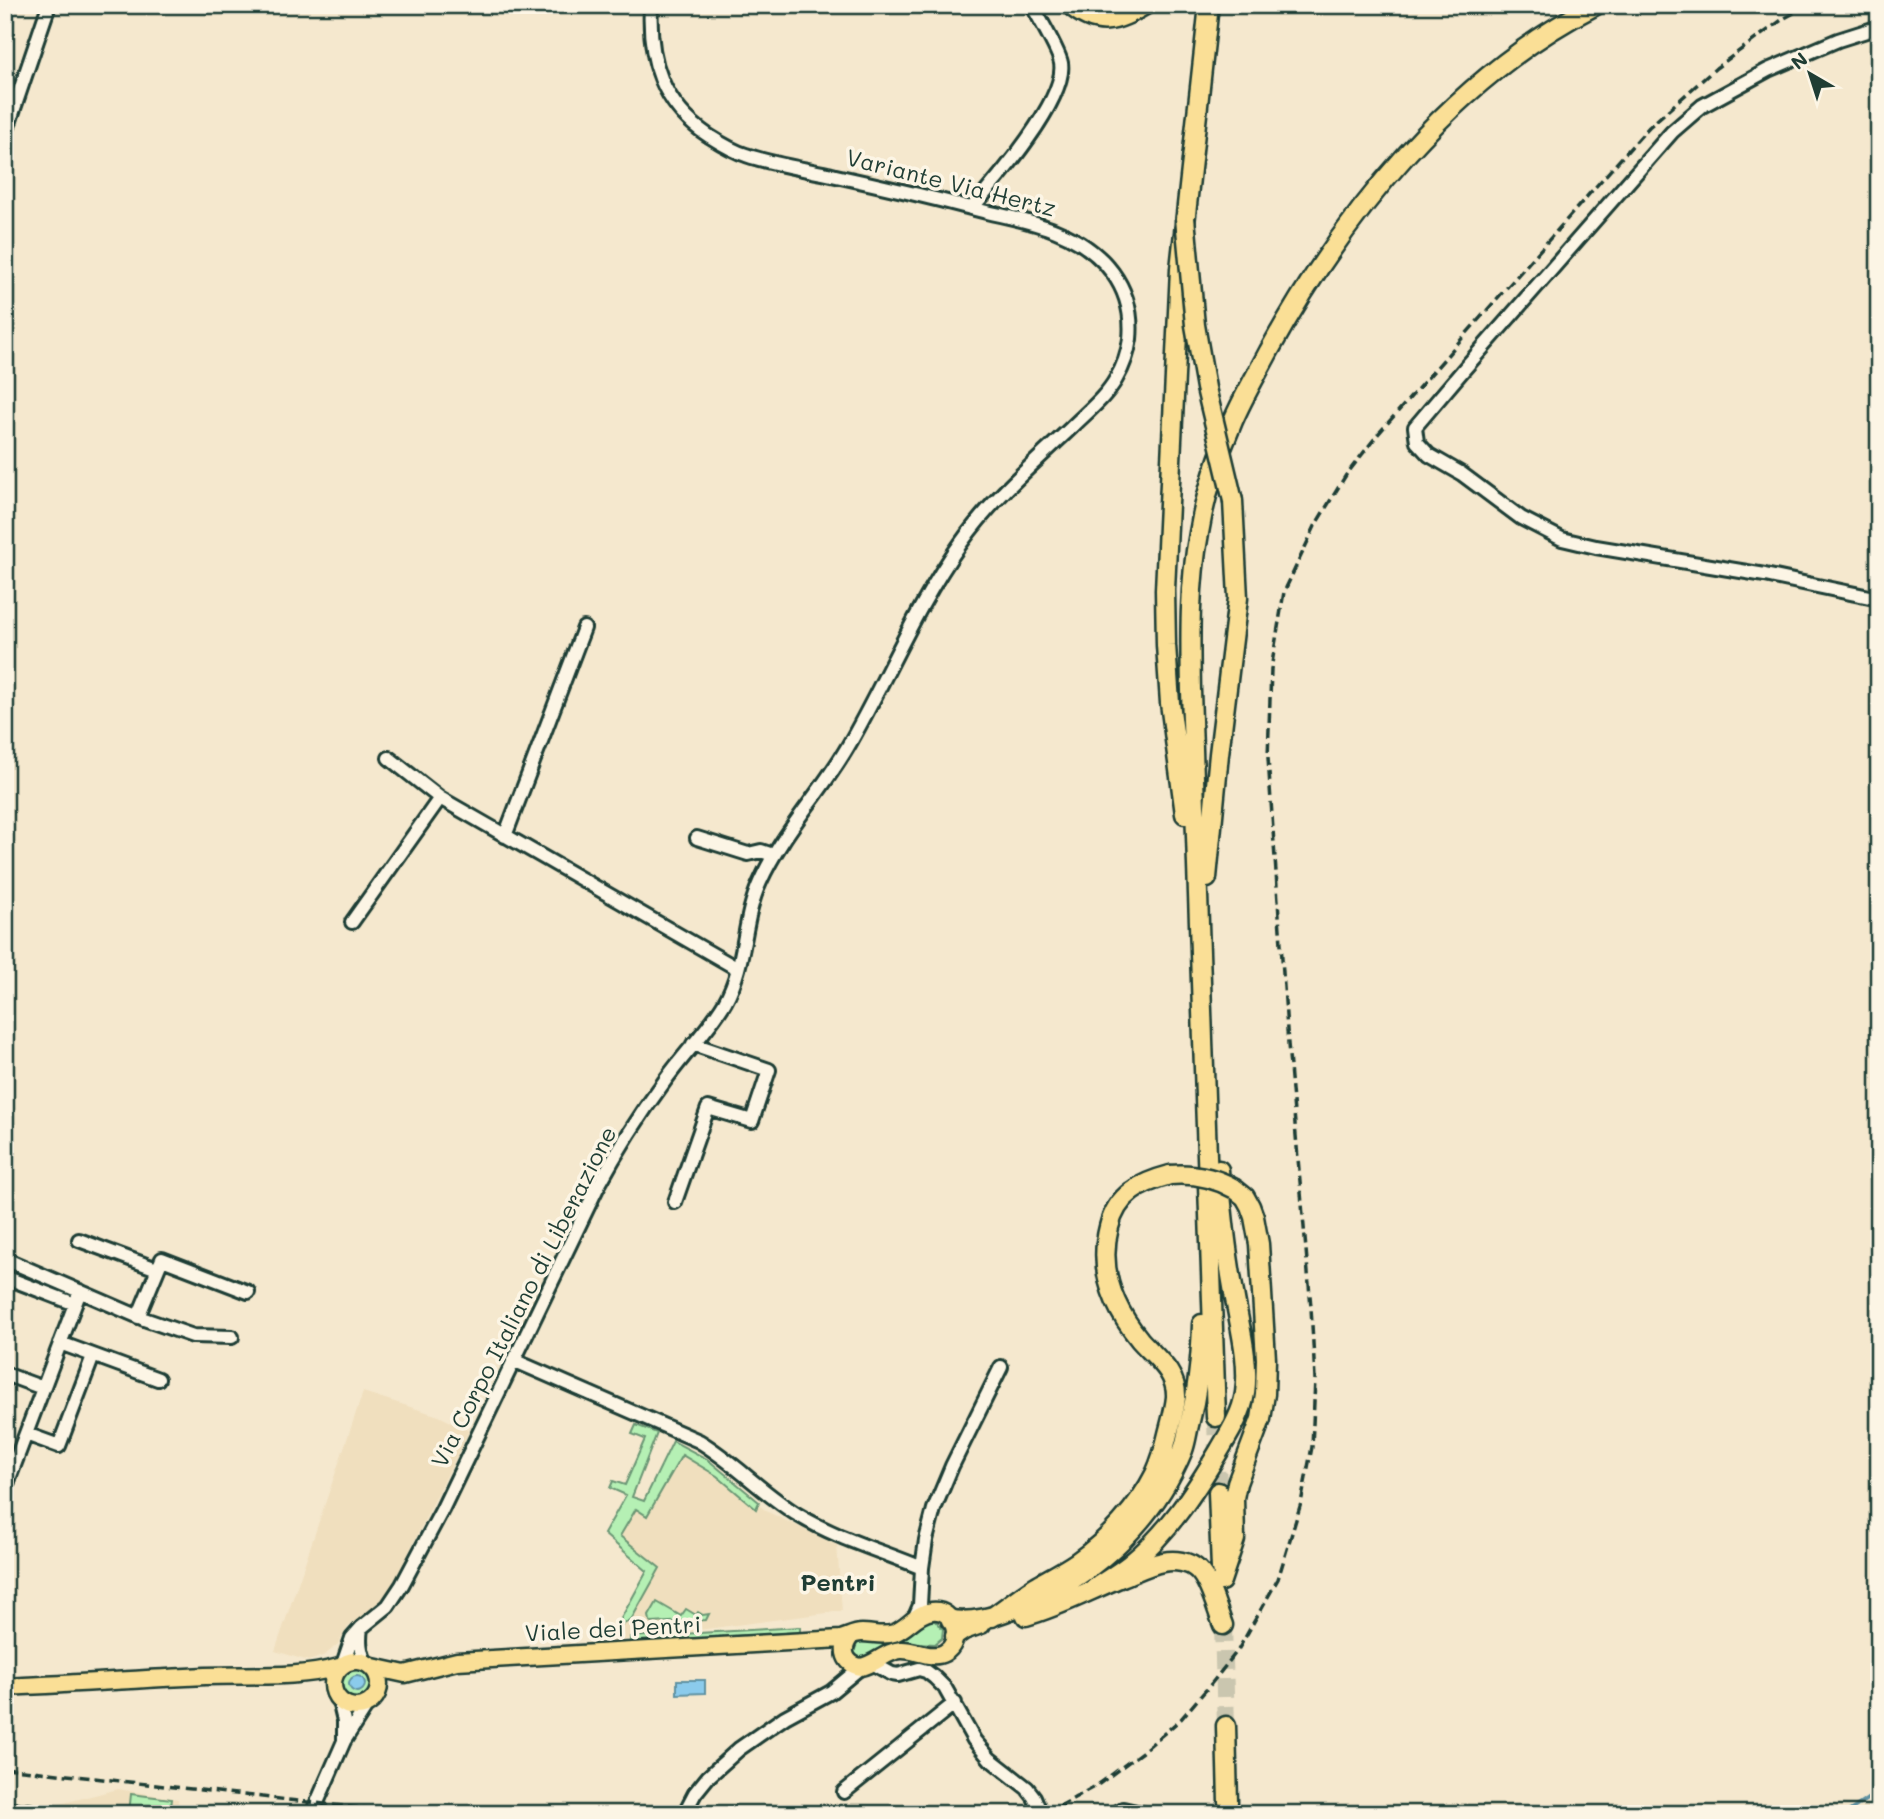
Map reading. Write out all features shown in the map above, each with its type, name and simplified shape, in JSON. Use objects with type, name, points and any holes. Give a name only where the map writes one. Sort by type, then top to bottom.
[{"type":"highway","points":[[1070,5],[1081,15],[1097,21],[1124,18],[1144,5]]},
{"type":"highway","points":[[1198,918],[1170,703],[1165,590],[1180,268],[1209,5]]},
{"type":"highway","points":[[1216,1417],[1191,691],[1191,601],[1199,531],[1208,494],[1233,421],[1283,327],[1325,259],[1374,194],[1408,153],[1503,65],[1596,5]]},
{"type":"highway","points":[[1185,218],[1197,337],[1206,388],[1233,501],[1238,598],[1207,875],[1209,947],[1200,971]]},
{"type":"highway","points":[[1095,1588],[1129,1564],[1177,1516],[1227,1438],[1245,1396],[1246,1376],[1230,1271],[1218,1163],[1206,1111]]},
{"type":"highway","points":[[992,1617],[1079,1560],[1106,1538],[1128,1514],[1154,1475],[1164,1450],[1176,1396],[1172,1376],[1139,1339],[1121,1311],[1105,1272],[1105,1244],[1119,1203],[1137,1186],[1170,1175],[1204,1176],[1236,1189],[1250,1206],[1259,1244],[1266,1359],[1265,1394],[1261,1419],[1237,1483],[1234,1498],[1235,1539],[1221,1581]]},
{"type":"highway","points":[[948,1623],[992,1617],[1048,1595],[1090,1568],[1130,1532],[1147,1513],[1169,1480],[1184,1448],[1200,1369],[1202,1313],[1199,1237],[1208,1192]]},
{"type":"highway","points":[[948,1623],[978,1625],[1028,1616],[1143,1568],[1177,1561],[1189,1564],[1199,1571],[1223,1625],[1218,1492]]},
{"type":"highway","points":[[1226,1726],[1228,1802]]},
{"type":"main road","name":"Viale dei Pentri","points":[[370,1703],[405,1674],[457,1661],[825,1639],[855,1656],[863,1633],[881,1635],[897,1632],[914,1619],[931,1611],[948,1623]]},
{"type":"main road","points":[[855,1656],[896,1651],[914,1651],[932,1656],[944,1653],[952,1645],[948,1623]]},
{"type":"main road","points":[[5,1687],[322,1672],[352,1661],[369,1664],[378,1675],[380,1684],[378,1693],[370,1703],[353,1707],[315,1680],[295,1674]]},
{"type":"main road","name":"Viale dei Pentri","points":[[369,1664],[405,1674]]},
{"type":"main road","points":[[338,1698],[333,1681],[341,1666]]},
{"type":"street","points":[[5,135],[49,5]]},
{"type":"street","name":"Variante Via Hertz","points":[[651,5],[652,50],[665,90],[698,128],[719,142],[743,155],[1051,229],[1068,236],[1091,252],[1118,278],[1126,296],[1130,329],[1129,346],[1115,382],[1002,495],[961,543]]},
{"type":"street","points":[[972,208],[1031,134],[1061,76],[1061,61],[1032,5]]},
{"type":"street","points":[[1879,27],[1838,40],[1768,70],[1702,106],[1672,132],[1415,427],[1417,442],[1429,455],[1462,474],[1521,518],[1562,540],[1765,575],[1879,599]]},
{"type":"street","name":"Via Corpo Italiano di Liberazione","points":[[341,1666],[352,1638],[388,1606],[402,1585],[442,1510],[597,1188],[620,1147],[665,1080],[723,1005],[742,960],[750,910],[758,886],[773,855],[846,749],[909,629],[961,543]]},
{"type":"street","points":[[505,836],[584,628]]},
{"type":"street","points":[[389,758],[440,798],[738,969]]},
{"type":"street","points":[[352,922],[440,798]]},
{"type":"street","points":[[696,838],[748,854],[761,851],[773,855]]},
{"type":"street","points":[[675,1202],[708,1108],[752,1121],[769,1070],[693,1044]]},
{"type":"street","points":[[79,1240],[157,1269]]},
{"type":"street","points":[[5,1259],[138,1317],[193,1336],[232,1337]]},
{"type":"street","points":[[138,1317],[162,1259],[248,1292]]},
{"type":"street","points":[[5,1277],[75,1304]]},
{"type":"street","points":[[7,1482],[80,1291]]},
{"type":"street","points":[[60,1343],[158,1380]]},
{"type":"street","points":[[26,1434],[60,1447],[93,1356]]},
{"type":"street","points":[[513,1360],[699,1441],[801,1517],[922,1568]]},
{"type":"street","points":[[914,1619],[922,1593],[926,1540],[938,1500],[1001,1367]]},
{"type":"street","points":[[6,1376],[43,1388]]},
{"type":"street","points":[[922,1593],[927,1603],[948,1623]]},
{"type":"street","points":[[361,1628],[360,1649],[369,1664]]},
{"type":"street","points":[[896,1651],[896,1663],[906,1672]]},
{"type":"street","points":[[684,1814],[695,1793],[708,1777],[739,1749],[785,1717],[842,1683],[855,1656],[892,1674],[919,1669],[926,1671],[945,1688],[974,1740],[990,1759],[1034,1797],[1041,1814]]},
{"type":"street","points":[[338,1698],[344,1721],[344,1741]]},
{"type":"street","points":[[312,1814],[344,1741],[370,1703]]},
{"type":"street","points":[[844,1793],[955,1703]]},
{"type":"street","points":[[1115,1814],[1123,1809],[1146,1814]]},
{"type":"street","points":[[7,1811],[29,1811],[31,1814]]},
{"type":"shaded area","points":[[363,1392],[439,1416],[469,1431],[385,1600],[348,1627],[338,1644],[325,1655],[309,1661],[275,1651]]},
{"type":"shaded area","points":[[673,1441],[768,1512],[837,1545],[842,1611],[607,1642],[647,1571],[604,1534],[626,1495],[644,1501]]},
{"type":"shaded area","points":[[118,1789],[178,1799],[179,1814],[56,1814],[52,1806]]},
{"type":"green space","points":[[636,1425],[657,1433],[632,1497],[644,1501],[673,1441],[707,1459],[759,1502],[756,1509],[717,1476],[682,1455],[647,1516],[636,1509],[620,1536],[660,1568],[631,1620],[622,1625],[618,1624],[647,1571],[604,1534],[626,1495],[610,1488],[613,1481],[625,1485],[645,1439],[632,1434]]},
{"type":"green space","points":[[657,1602],[681,1616],[686,1609],[696,1615],[698,1612],[709,1614],[706,1620],[652,1623],[649,1616]]},
{"type":"green space","points":[[932,1620],[943,1629],[942,1638],[935,1644],[900,1642],[884,1647],[863,1659],[854,1652],[857,1644],[897,1639]]},
{"type":"green space","points":[[800,1627],[800,1632],[630,1642],[630,1637]]},
{"type":"green space","points":[[357,1666],[370,1673],[374,1684],[370,1695],[358,1702],[344,1696],[339,1684],[343,1673]]},
{"type":"green space","points":[[131,1794],[172,1799],[170,1814],[129,1814]]},
{"type":"water","points":[[357,1676],[363,1678],[363,1690],[357,1692],[351,1690],[349,1684],[351,1678]]},
{"type":"water","points":[[677,1680],[705,1680],[705,1693],[677,1694]]},
{"type":"waterway","points":[[1845,1814],[1879,1791]]},
{"type":"tunnel","points":[[1216,1417],[1218,1492]]},
{"type":"tunnel","points":[[1223,1625],[1226,1726]]},
{"type":"railway","points":[[1046,1814],[1099,1784],[1181,1719],[1238,1650],[1278,1579],[1301,1503],[1312,1447],[1315,1379],[1311,1307],[1288,1044],[1268,758],[1271,669],[1284,592],[1316,524],[1346,475],[1379,433],[1649,127],[1716,68],[1783,19],[1809,5]]},
{"type":"railway","points":[[5,1768],[413,1814]]},
{"type":"district","name":"Pentri","points":[[838,1583]]}]
